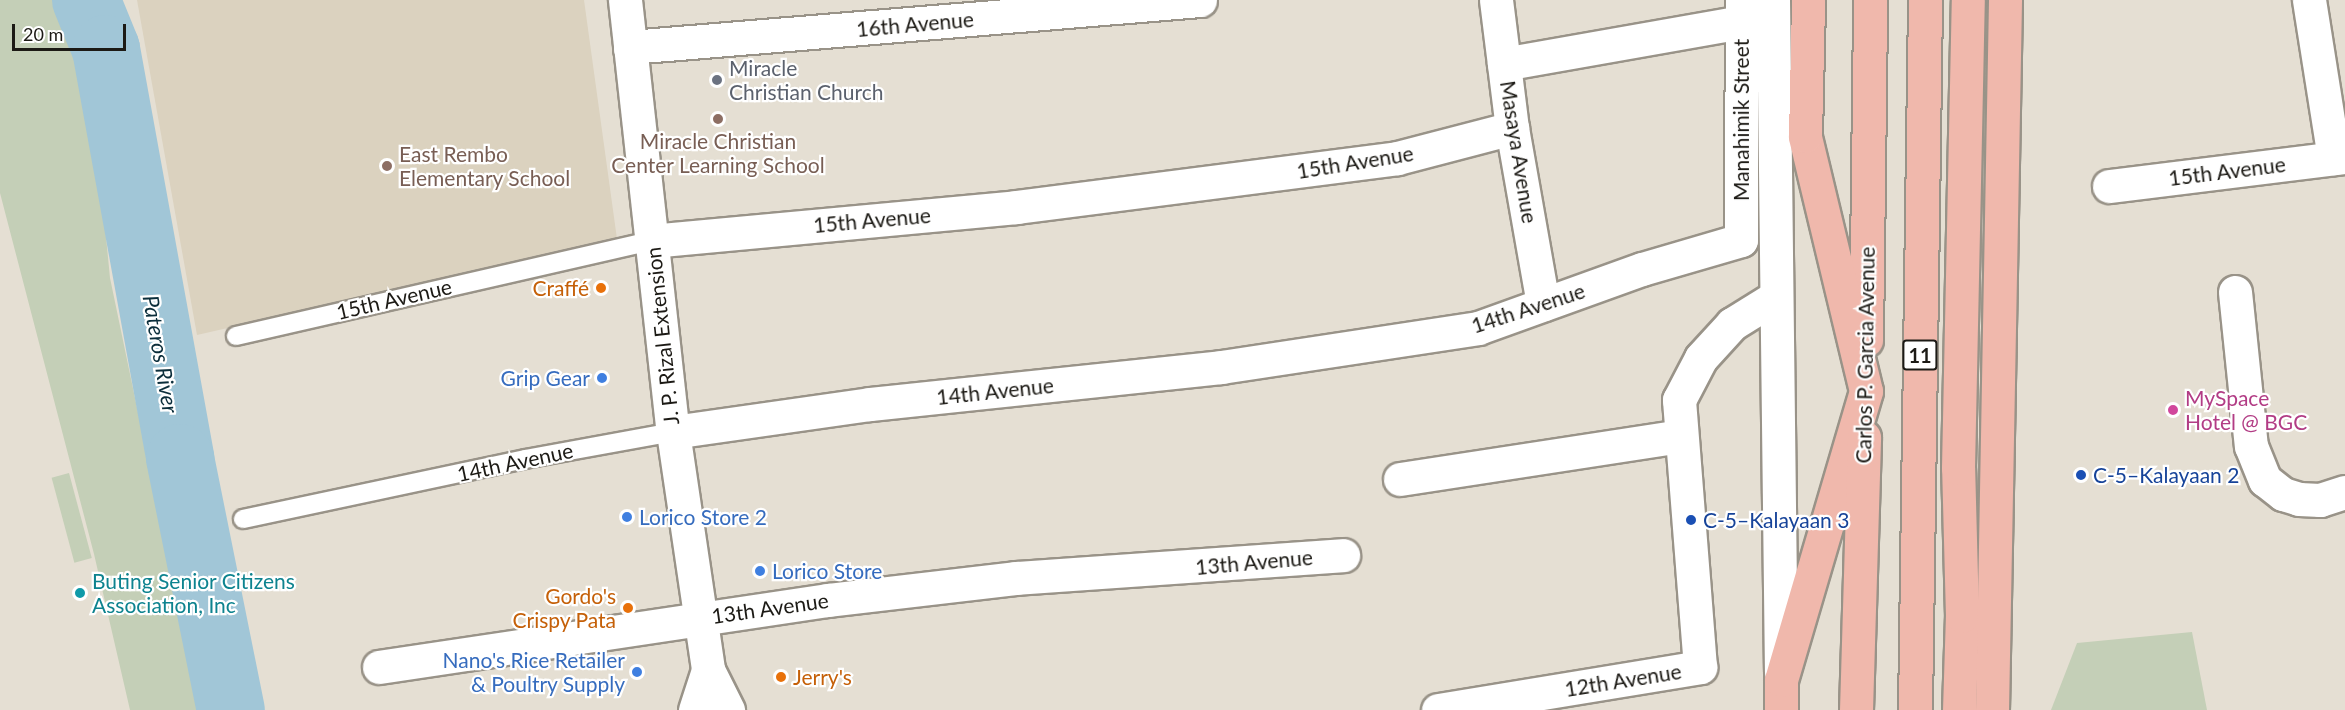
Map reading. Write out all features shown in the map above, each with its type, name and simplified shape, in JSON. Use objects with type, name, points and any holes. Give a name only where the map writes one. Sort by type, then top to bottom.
[{"type":"main road","points":[[1781,695],[1866,391],[1805,136],[1808,0]]},
{"type":"main road","name":"Carlos P. Garcia Avenue","points":[[1856,710],[1866,391],[1870,0]]},
{"type":"main road","name":"11","points":[[1915,710],[1925,0]]},
{"type":"main road","points":[[1959,710],[1962,616],[1958,468],[1960,293],[1968,0]]},
{"type":"main road","points":[[1992,710],[2005,0]]},
{"type":"main road","points":[[1962,616],[1978,710]]},
{"type":"street","name":"J. P. Rizal Extension","points":[[625,0],[673,432],[708,670],[728,710]]},
{"type":"street","name":"16th Avenue","points":[[630,47],[1200,0]]},
{"type":"street","name":"Masaya Avenue","points":[[1496,0],[1512,128],[1543,304]]},
{"type":"street","points":[[1767,710],[1781,695],[1774,298],[1773,0]]},
{"type":"street","points":[[2309,0],[2340,158]]},
{"type":"street","points":[[1504,64],[1742,11]]},
{"type":"street","name":"Manahimik Street","points":[[1741,240],[1742,11]]},
{"type":"street","name":"15th Avenue","points":[[651,241],[1016,207],[1397,158],[1512,128]]},
{"type":"street","name":"15th Avenue","points":[[2109,186],[2340,158]]},
{"type":"street","name":"14th Avenue","points":[[673,432],[858,406],[1221,367],[1478,328],[1543,304],[1741,240]]},
{"type":"street","points":[[2235,292],[2251,446],[2265,480],[2283,494],[2299,500],[2320,500],[2345,492]]},
{"type":"street","points":[[1400,479],[1681,436],[1679,400],[1701,358],[1732,324],[1774,298]]},
{"type":"street","name":"12th Avenue","points":[[1438,710],[1700,667],[1681,436]]},
{"type":"street","name":"13th Avenue","points":[[379,666],[701,617],[1016,578],[1342,555]]},
{"type":"street","name":"J. P. Rizal Extension","points":[[695,710],[708,670]]},
{"type":"lane","name":"15th Avenue","points":[[236,336],[651,241]]},
{"type":"lane","name":"14th Avenue","points":[[243,519],[525,459],[673,432]]},
{"type":"shaded area","name":"East Rembo Elementary School","points":[[137,0],[584,0],[617,239],[197,335]]},
{"type":"green space","points":[[0,0],[59,0],[80,55],[104,216],[110,278],[200,710],[130,710],[94,554],[0,193]]},
{"type":"green space","points":[[69,473],[92,558],[74,563],[52,478]]},
{"type":"green space","points":[[2192,632],[2207,710],[2051,710],[2077,643]]},
{"type":"waterway","name":"Pateros River","points":[[86,0],[106,49],[180,458],[231,710]]},
{"type":"place","name":"Miracle Christian Church","points":[[717,80]]},
{"type":"place","name":"Miracle Christian Center Learning School","points":[[718,119]]},
{"type":"place","name":"East Rembo Elementary School","points":[[387,166]]},
{"type":"place","name":"Craffé","points":[[601,288]]},
{"type":"place","name":"Grip Gear","points":[[602,378]]},
{"type":"place","name":"MySpace Hotel @ BGC","points":[[2173,410]]},
{"type":"place","name":"C-5–Kalayaan 2","points":[[2081,475]]},
{"type":"place","name":"Lorico Store 2","points":[[627,517]]},
{"type":"place","name":"C-5–Kalayaan 3","points":[[1691,520]]},
{"type":"place","name":"Lorico Store","points":[[760,571]]},
{"type":"place","name":"Buting Senior Citizens Association, Inc","points":[[80,593]]},
{"type":"place","name":"Gordo's Crispy Pata","points":[[628,608]]},
{"type":"place","name":"Nano's Rice Retailer & Poultry Supply","points":[[637,672]]},
{"type":"place","name":"Jerry's","points":[[781,677]]}]
